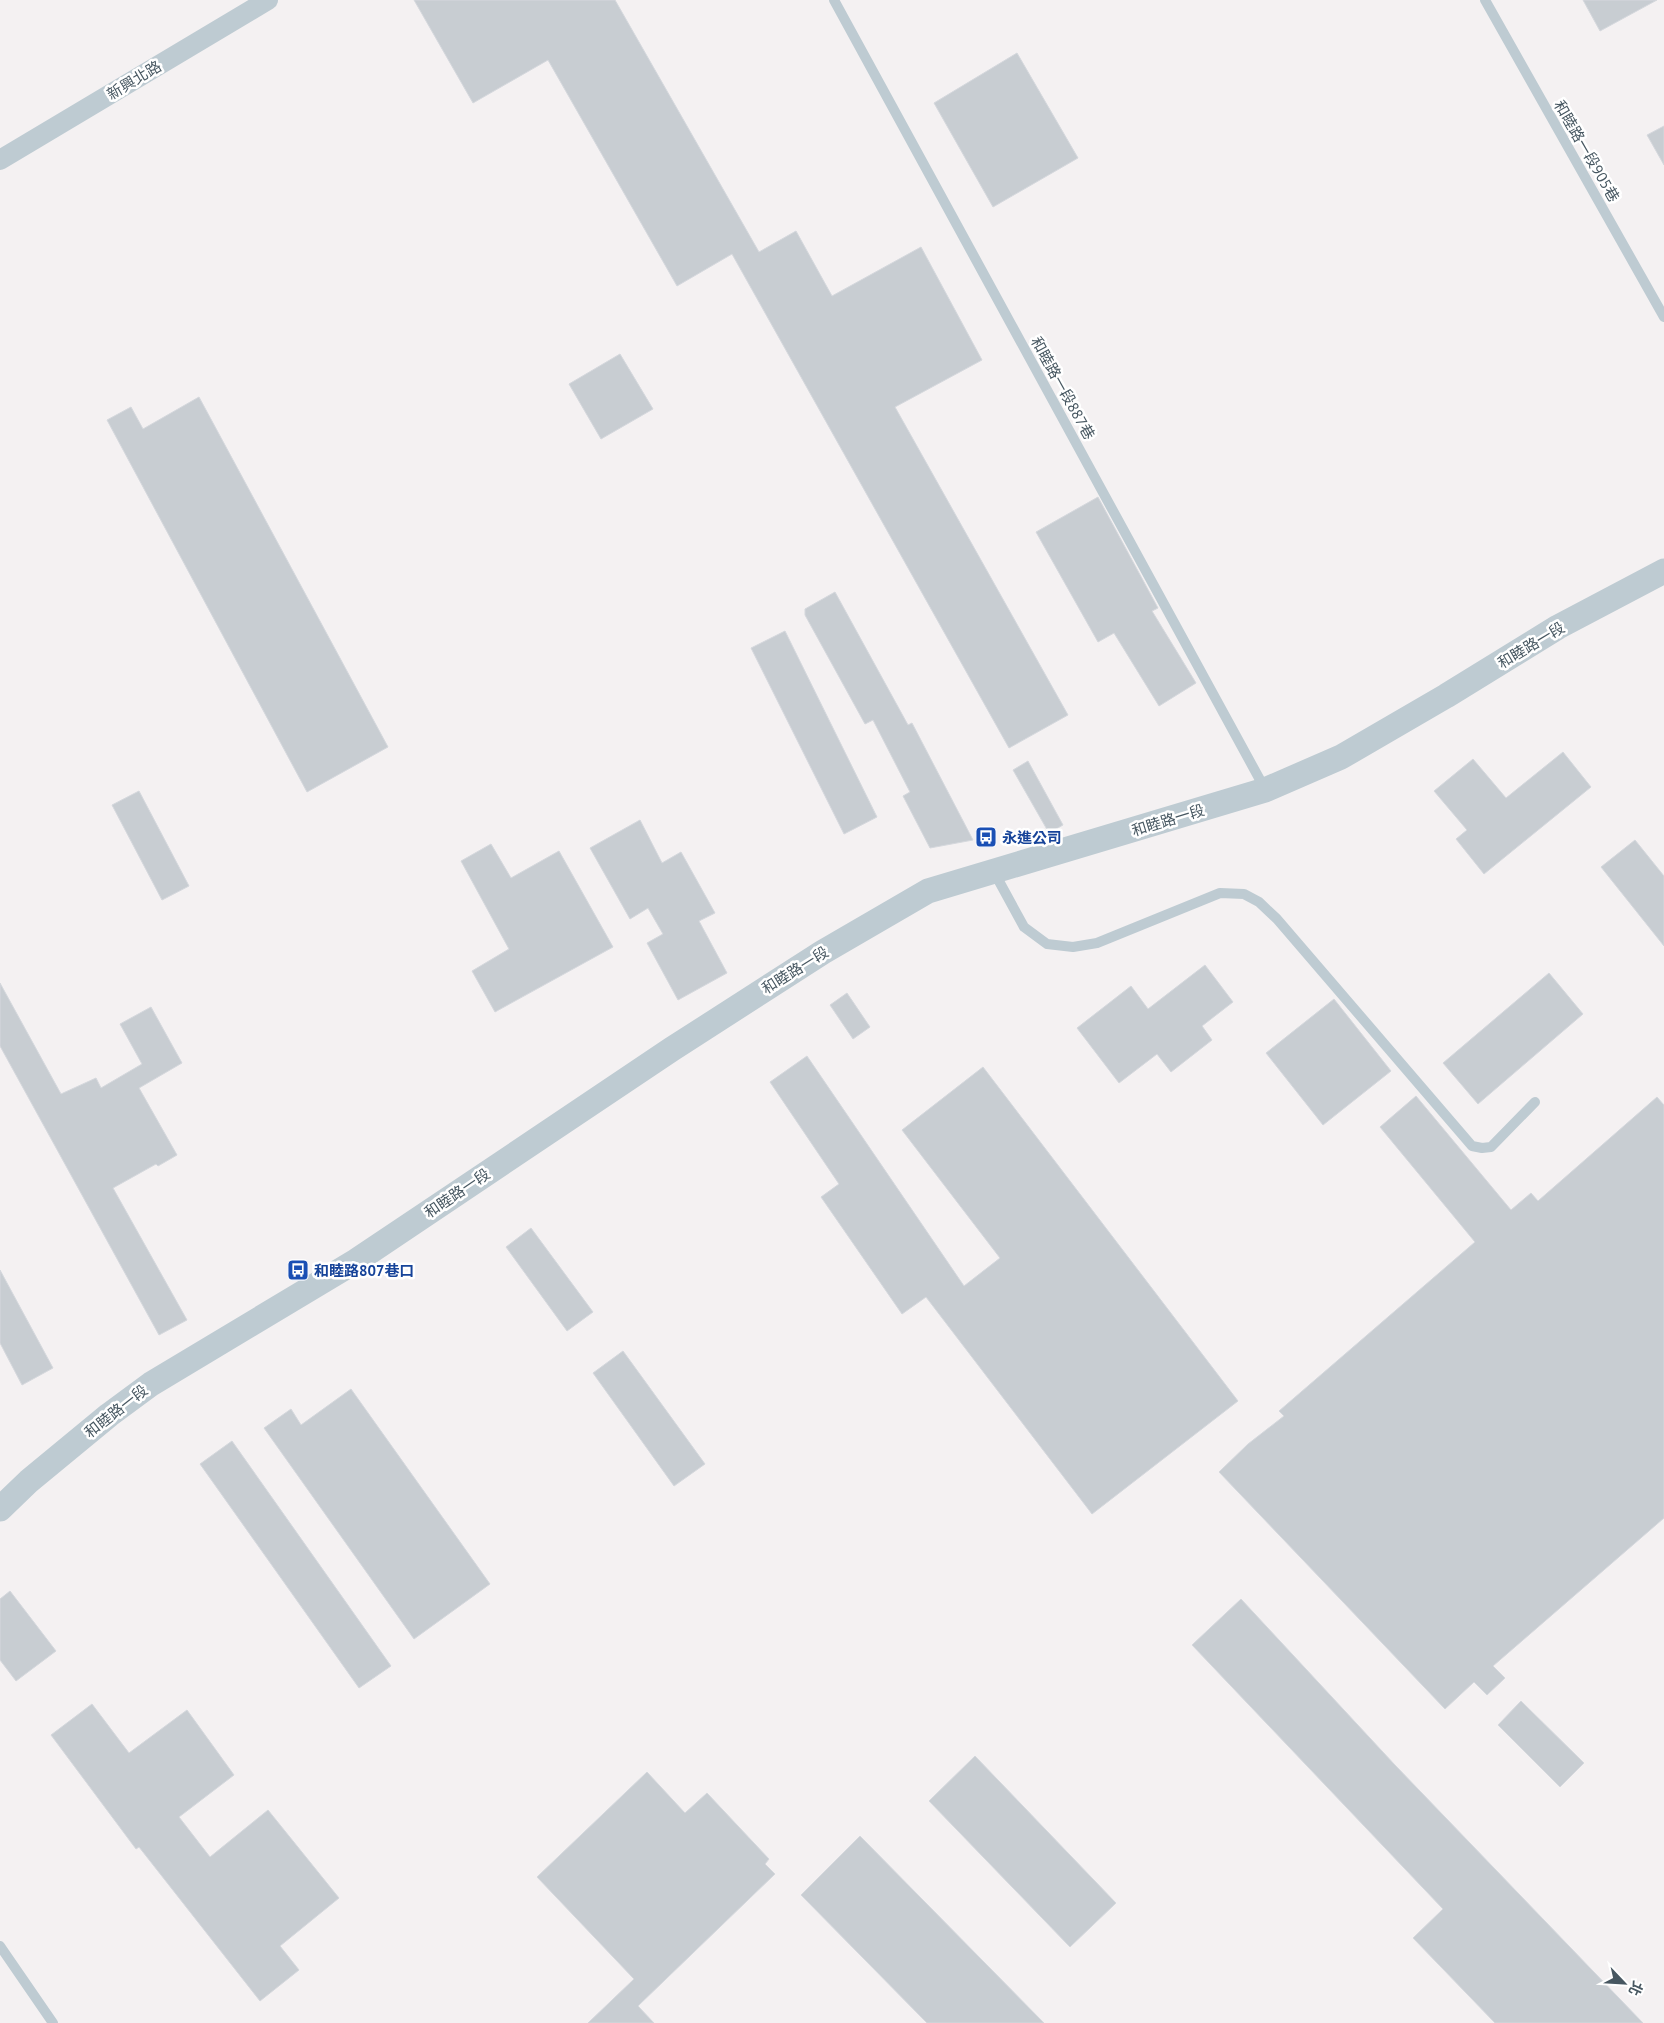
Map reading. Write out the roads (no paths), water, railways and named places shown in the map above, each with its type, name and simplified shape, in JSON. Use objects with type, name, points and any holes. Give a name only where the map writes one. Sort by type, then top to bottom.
[{"type":"street","name":"新興北路","points":[[0,160],[268,0]]},
{"type":"street","name":"和睦路一段","points":[[0,1510],[44,1469],[152,1384],[356,1261],[672,1049],[806,962],[928,892],[1265,790],[1341,757],[1558,628],[1664,571]]},
{"type":"lane","name":"和睦路一段887巷","points":[[834,0],[1265,790]]},
{"type":"lane","name":"和睦路一段905巷","points":[[1485,0],[1664,317]]},
{"type":"lane","points":[[994,871],[1024,926],[1047,944],[1073,947],[1098,943],[1220,893],[1244,894],[1259,902],[1277,919],[1472,1146],[1491,1147],[1535,1102]]},
{"type":"lane","points":[[0,1946],[53,2023]]},
{"type":"place","name":"永進公司","points":[[986,837]]},
{"type":"place","name":"和睦路807巷口","points":[[298,1270]]}]
